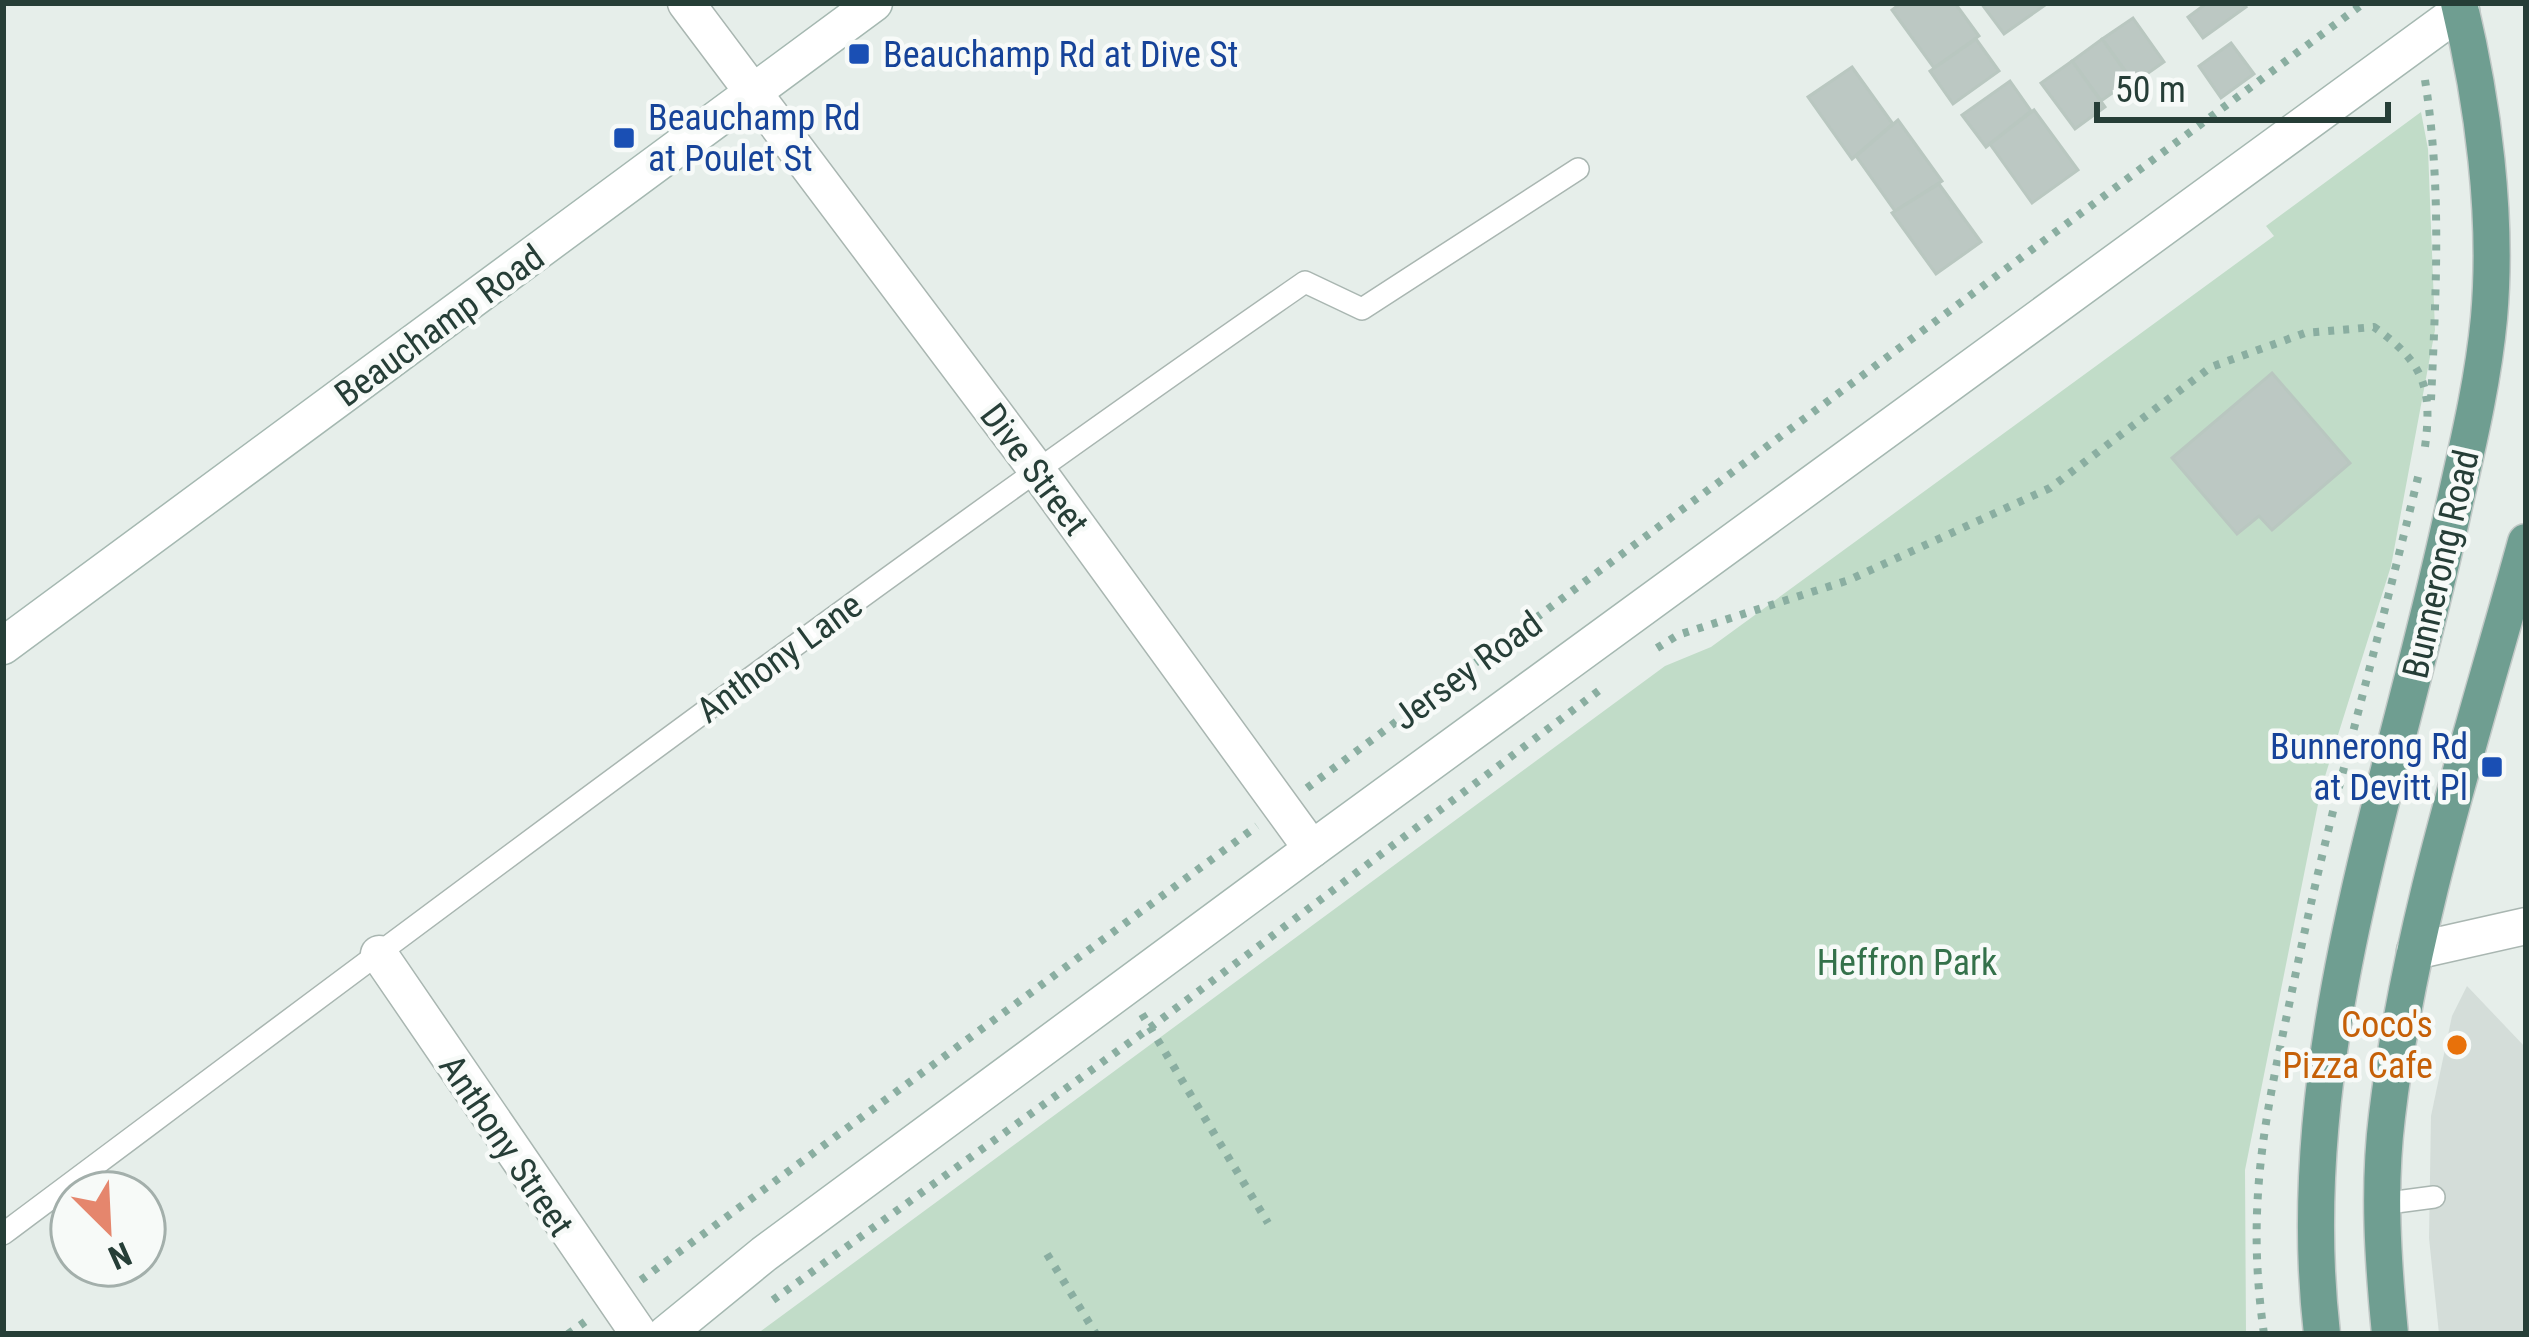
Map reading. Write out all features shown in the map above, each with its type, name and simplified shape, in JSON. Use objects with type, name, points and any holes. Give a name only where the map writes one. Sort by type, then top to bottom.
[{"type":"main road","name":"Bunnerong Road","points":[[2322,1334],[2313,1191],[2336,997],[2443,557],[2479,394],[2489,315],[2480,112],[2460,6]]},
{"type":"main road","name":"Bunnerong Road","points":[[2390,1334],[2381,1204],[2386,1119],[2415,950],[2526,542]]},
{"type":"street","name":"Dive Street","points":[[686,3],[1036,469],[1312,849]]},
{"type":"street","name":"Beauchamp Road","points":[[3,646],[874,3]]},
{"type":"street","name":"Jersey Road","points":[[666,1334],[764,1254],[2460,6]]},
{"type":"street","points":[[2415,950],[2526,926]]},
{"type":"street","name":"Anthony Street","points":[[379,953],[638,1334]]},
{"type":"lane","name":"Anthony Lane","points":[[3,1234],[1036,469],[1305,282],[1362,309],[1578,169]]},
{"type":"lane","points":[[2381,1204],[2434,1197]]},
{"type":"path","name":"Jersey Road","points":[[568,1334],[2364,3]]},
{"type":"path","points":[[2264,1334],[2253,1228],[2256,1164],[2317,873],[2382,625],[2431,408],[2437,266],[2434,139],[2425,80]]},
{"type":"path","points":[[1654,650],[1678,635],[1849,580],[2050,488],[2211,367],[2305,333],[2374,327],[2412,354],[2431,408]]},
{"type":"path","points":[[764,1306],[1151,1027],[1616,678]]},
{"type":"path","points":[[1151,1027],[1268,1223]]},
{"type":"path","points":[[1046,1254],[1096,1334]]},
{"type":"shaded area","points":[[2467,986],[2526,1048],[2526,1334],[2439,1334],[2429,1238],[2431,1116],[2452,1016]]},
{"type":"green space","name":"Heffron Park","points":[[2421,112],[2428,149],[2435,330],[2391,566],[2321,789],[2245,1170],[2246,1334],[757,1334],[1665,666],[1711,647],[2274,236],[2266,226]]},
{"type":"building","points":[[1901,3],[1955,3],[1979,36],[1934,68],[1892,10]]},
{"type":"building","points":[[1981,3],[2048,3],[2004,34]]},
{"type":"building","points":[[2207,3],[2243,3],[2246,7],[2203,38],[2188,17]]},
{"type":"building","points":[[2133,18],[2164,62],[2134,83],[2102,39]]},
{"type":"building","points":[[1976,39],[1999,71],[1953,104],[1930,71]]},
{"type":"building","points":[[2102,39],[2131,80],[2101,101],[2072,61]]},
{"type":"building","points":[[2231,43],[2254,74],[2221,98],[2199,66]]},
{"type":"building","points":[[2072,61],[2105,107],[2075,129],[2041,83]]},
{"type":"building","points":[[1852,67],[1893,124],[1852,159],[1808,97]]},
{"type":"building","points":[[2010,81],[2031,111],[1986,147],[1962,115]]},
{"type":"building","points":[[2034,110],[2078,170],[2032,203],[1990,144]]},
{"type":"building","points":[[1898,120],[1942,181],[1895,211],[1856,156]]},
{"type":"building","points":[[1939,184],[1981,242],[1936,274],[1892,213]]},
{"type":"building","points":[[2272,373],[2350,463],[2272,530],[2259,516],[2237,534],[2172,458]]},
{"type":"place","name":"Beauchamp Rd at Dive St","points":[[859,54]]},
{"type":"place","name":"Beauchamp Rd at Poulet St","points":[[624,138]]},
{"type":"place","name":"Bunnerong Rd at Devitt Pl","points":[[2492,767]]},
{"type":"place","name":"Coco's Pizza Cafe","points":[[2457,1045]]}]
